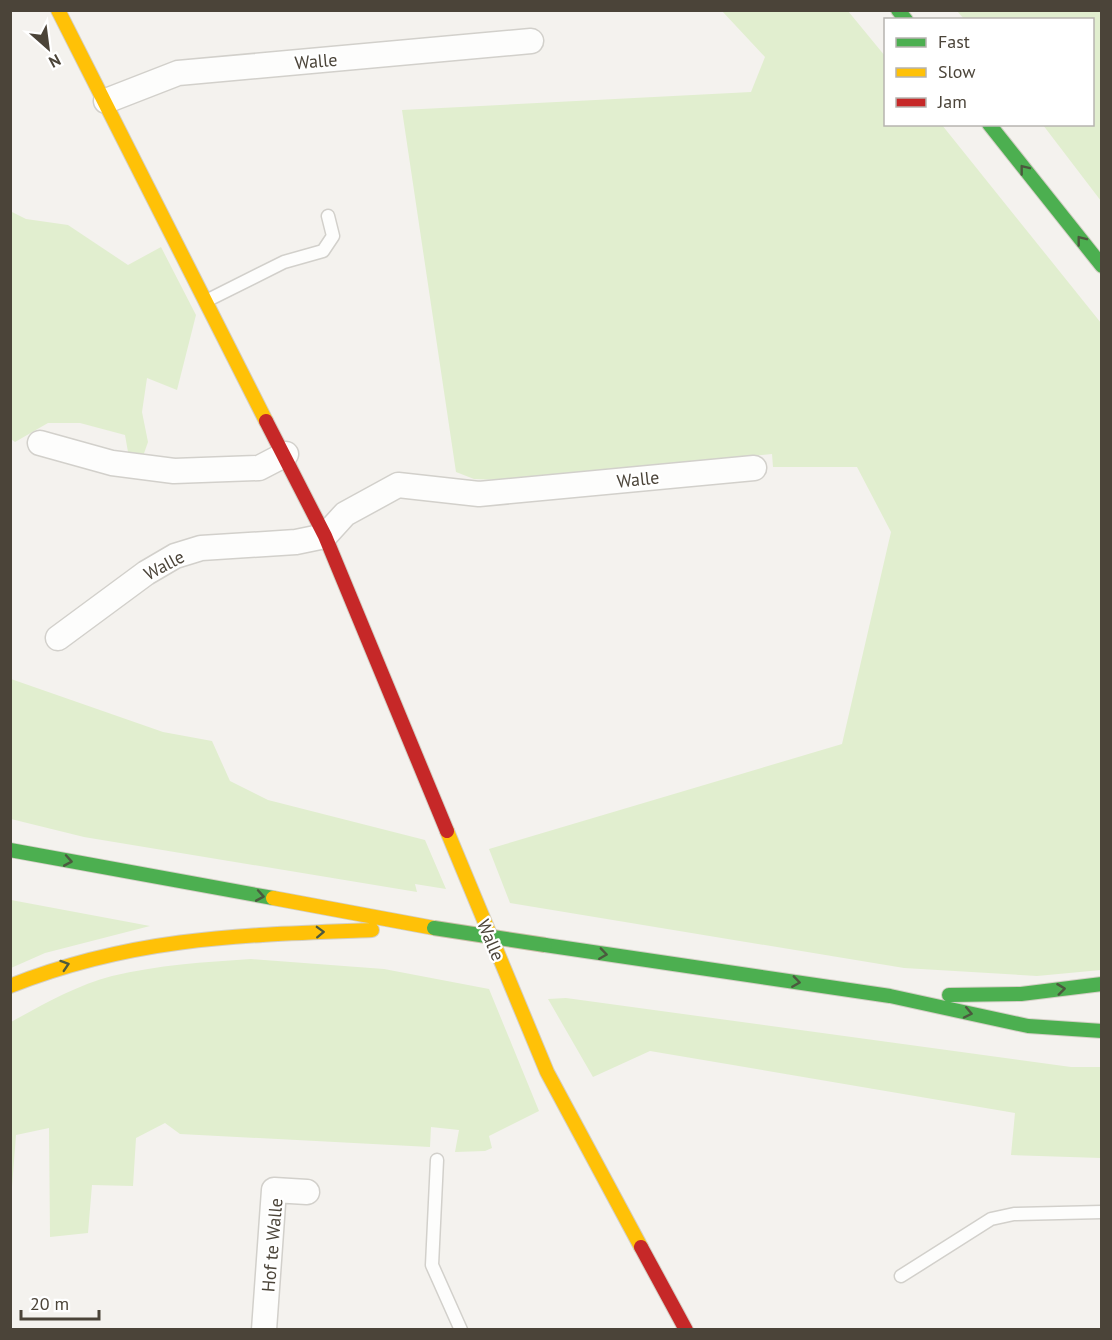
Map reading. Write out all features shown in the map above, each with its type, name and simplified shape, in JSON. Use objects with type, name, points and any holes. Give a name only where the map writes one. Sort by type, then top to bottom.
[{"type":"main road","name":"Walle","points":[[58,10],[106,101],[205,301],[286,454],[325,536],[547,1072],[686,1329]]},
{"type":"main road","points":[[991,126],[1101,267]]},
{"type":"main road","points":[[10,850],[434,928],[890,996],[1028,1026],[1101,1031]]},
{"type":"main road","points":[[10,986],[90,957],[153,944],[285,933],[434,928]]},
{"type":"main road","points":[[890,996],[1021,994],[1101,984]]},
{"type":"street","name":"Walle","points":[[106,101],[178,73],[531,41]]},
{"type":"street","points":[[40,443],[112,463],[174,471],[259,468],[286,454]]},
{"type":"street","name":"Walle","points":[[57,638],[146,573],[175,556],[201,548],[296,542],[325,536],[345,514],[398,484],[479,494],[754,468]]},
{"type":"street","name":"Hof te Walle","points":[[264,1329],[274,1190],[307,1192]]},
{"type":"lane","points":[[205,301],[284,262],[323,251],[333,236],[328,216]]},
{"type":"lane","points":[[437,1160],[432,1265],[461,1329]]},
{"type":"lane","points":[[901,1276],[991,1219],[1014,1214],[1101,1212]]},
{"type":"green space","points":[[722,11],[848,11],[884,55],[884,126],[943,126],[1101,323],[1101,970],[1037,976],[904,968],[510,903],[489,849],[842,744],[891,532],[857,467],[773,467],[772,454],[519,481],[474,479],[456,472],[402,110],[751,92],[765,57]]},
{"type":"green space","points":[[957,11],[1101,11],[1101,201],[1044,126],[1094,126],[1094,18],[963,18]]},
{"type":"green space","points":[[10,211],[26,219],[68,225],[128,265],[161,247],[196,315],[177,390],[147,378],[142,412],[148,442],[142,459],[128,452],[125,435],[80,423],[48,423],[15,442],[11,439]]},
{"type":"green space","points":[[11,679],[163,732],[212,741],[230,781],[268,800],[425,840],[446,889],[415,884],[417,892],[84,837],[11,819]]},
{"type":"green space","points":[[11,900],[150,926],[45,953],[11,968]]},
{"type":"green space","points":[[251,959],[384,969],[489,989],[539,1111],[489,1136],[492,1148],[485,1151],[455,1152],[459,1130],[431,1127],[430,1147],[180,1134],[165,1123],[136,1138],[133,1186],[92,1185],[88,1233],[50,1237],[49,1128],[16,1135],[11,1200],[11,1022],[73,990],[112,976],[164,967]]},
{"type":"green space","points":[[566,998],[1071,1067],[1101,1067],[1101,1158],[1011,1155],[1015,1113],[650,1051],[593,1077],[548,999]]},
{"type":"traffic: fast","points":[[898,10],[904,18]]},
{"type":"traffic: fast","points":[[991,126],[1102,266]]},
{"type":"traffic: fast","points":[[10,850],[273,898]]},
{"type":"traffic: fast","points":[[434,928],[545,945]]},
{"type":"traffic: fast","points":[[545,945],[890,996],[1028,1026],[1102,1031]]},
{"type":"traffic: fast","points":[[949,995],[1021,994],[1102,984]]},
{"type":"traffic: slow","points":[[58,10],[266,421]]},
{"type":"traffic: slow","points":[[447,831],[547,1072],[641,1247]]},
{"type":"traffic: slow","points":[[273,898],[434,928]]},
{"type":"traffic: slow","points":[[10,986],[100,957],[144,948],[233,937],[372,930]]},
{"type":"traffic: jam","points":[[266,421],[325,536],[447,831]]},
{"type":"traffic: jam","points":[[641,1247],[686,1330]]}]
